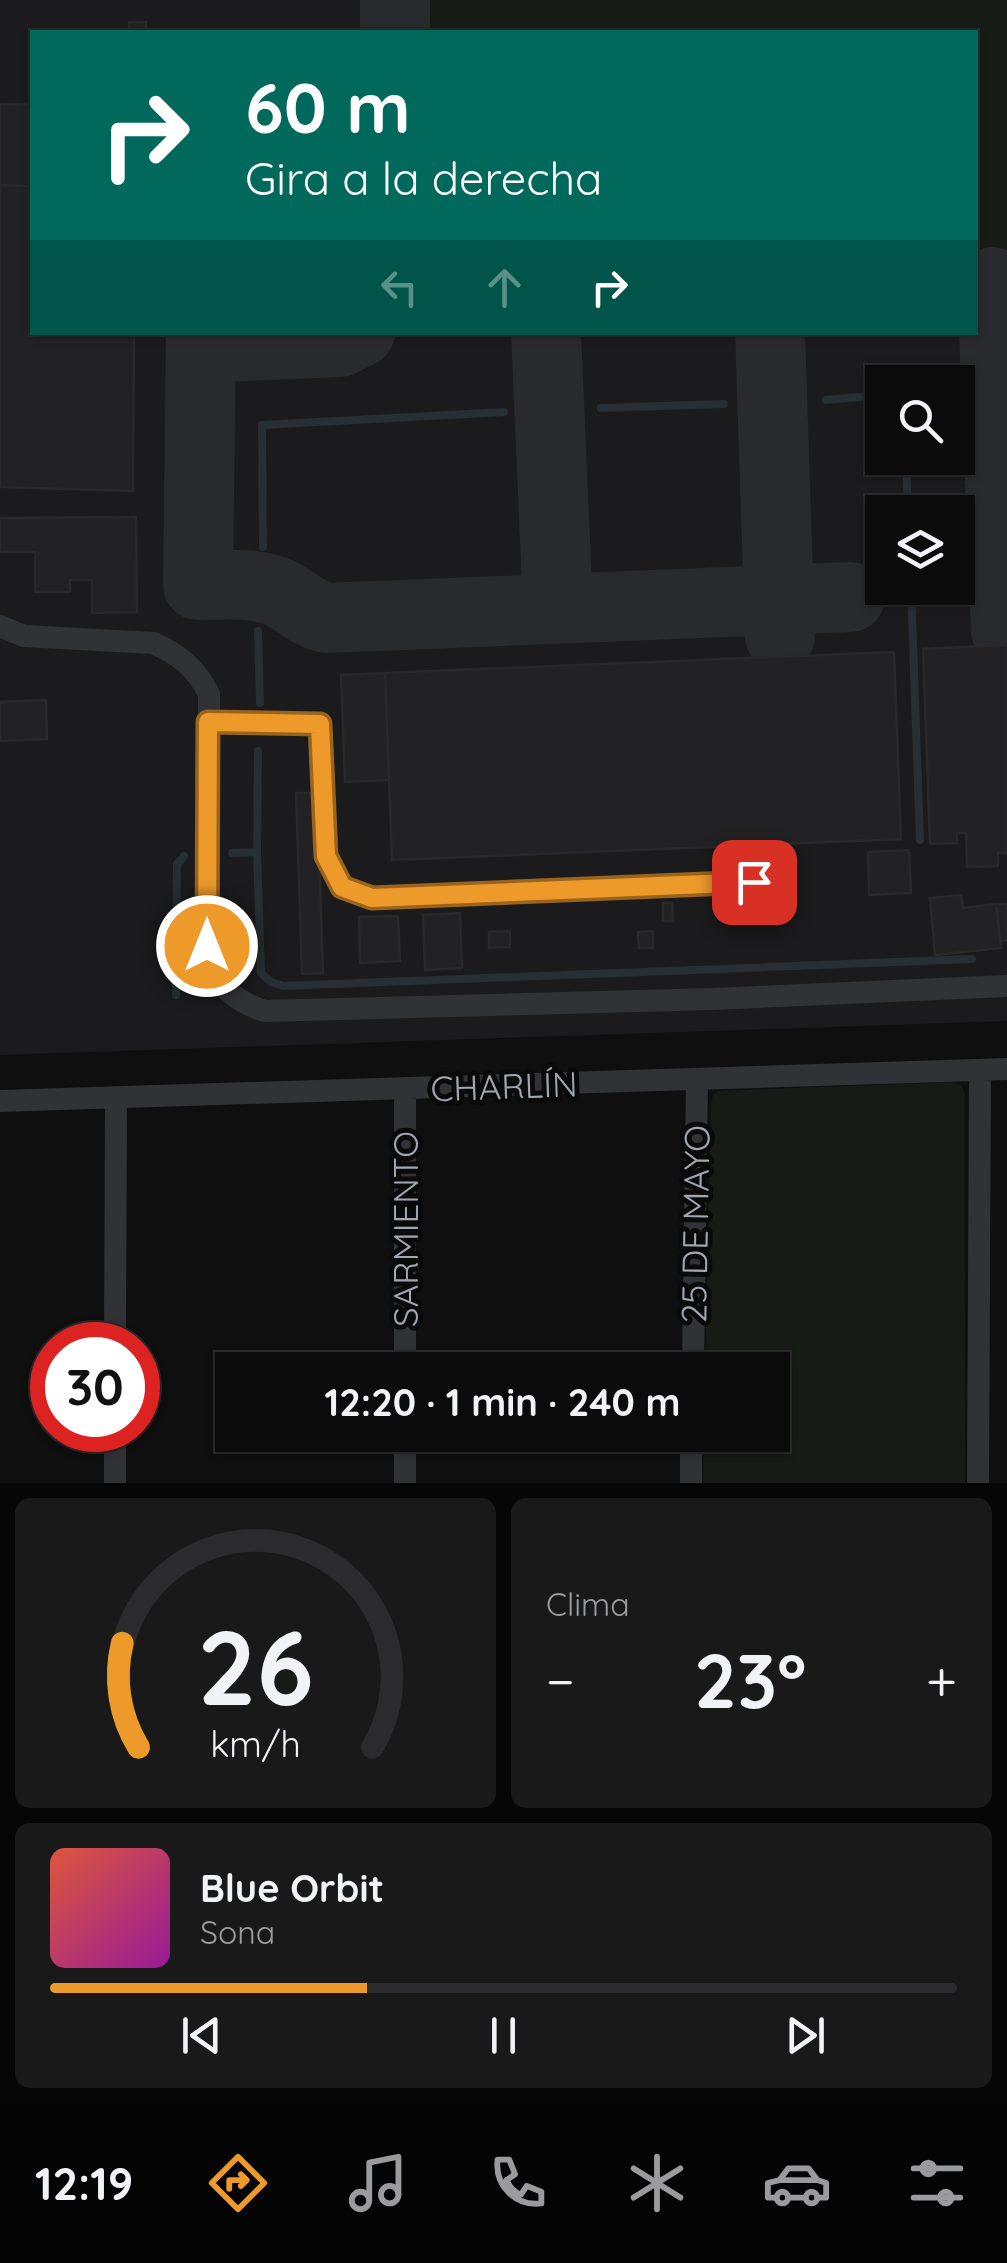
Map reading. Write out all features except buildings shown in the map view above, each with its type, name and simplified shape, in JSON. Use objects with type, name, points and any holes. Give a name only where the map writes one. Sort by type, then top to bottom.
[{"type":"street","points":[[0,626],[24,636],[153,643],[172,651],[201,677],[209,694],[209,966],[227,992],[245,1005],[265,1011],[712,999],[1007,986]]},
{"type":"street","name":"CHARLÍN","points":[[0,1102],[1007,1069]]},
{"type":"street","points":[[978,1483],[980,1070]]},
{"type":"street","name":"25 DE MAYO","points":[[692,1352],[697,1079]]},
{"type":"street","name":"SARMIENTO","points":[[405,1089],[405,1352]]},
{"type":"street","points":[[115,1322],[116,1098]]},
{"type":"street","points":[[115,1452],[115,1483]]},
{"type":"street","points":[[405,1452],[405,1483]]},
{"type":"street","points":[[691,1483],[692,1452]]},
{"type":"lane","points":[[208,722],[320,724],[326,856],[342,887],[372,898],[754,882]]},
{"type":"shaded area","points":[[0,0],[1007,0],[1007,1021],[0,1055]]},
{"type":"shaded area","points":[[422,0],[1007,0],[1007,253],[978,254],[978,30],[421,30]]},
{"type":"shaded area","points":[[952,1082],[961,1086],[965,1094],[965,1483],[703,1483],[704,1452],[790,1452],[790,1352],[705,1352],[711,1102],[714,1093]]},
{"type":"waterway","points":[[826,400],[865,397]]},
{"type":"waterway","points":[[601,408],[724,404]]},
{"type":"waterway","points":[[263,547],[262,425],[504,412]]},
{"type":"waterway","points":[[907,475],[907,495]]},
{"type":"waterway","points":[[912,605],[920,840]]},
{"type":"waterway","points":[[258,631],[260,703]]},
{"type":"waterway","points":[[258,751],[261,973],[283,986],[972,959]]},
{"type":"waterway","points":[[232,853],[257,852]]},
{"type":"waterway","points":[[176,995],[177,864],[184,856]]},
{"type":"taxiway","points":[[395,0],[395,30]]},
{"type":"taxiway","points":[[992,282],[1006,631]]},
{"type":"taxiway","points":[[201,335],[198,585],[268,589],[326,618],[850,597]]},
{"type":"taxiway","points":[[201,348],[340,342],[354,335]]},
{"type":"taxiway","points":[[546,335],[558,609]]},
{"type":"taxiway","points":[[770,335],[780,636]]},
{"type":"route","points":[[207,946],[208,722],[320,724],[326,856],[342,887],[372,898],[754,882]]}]
